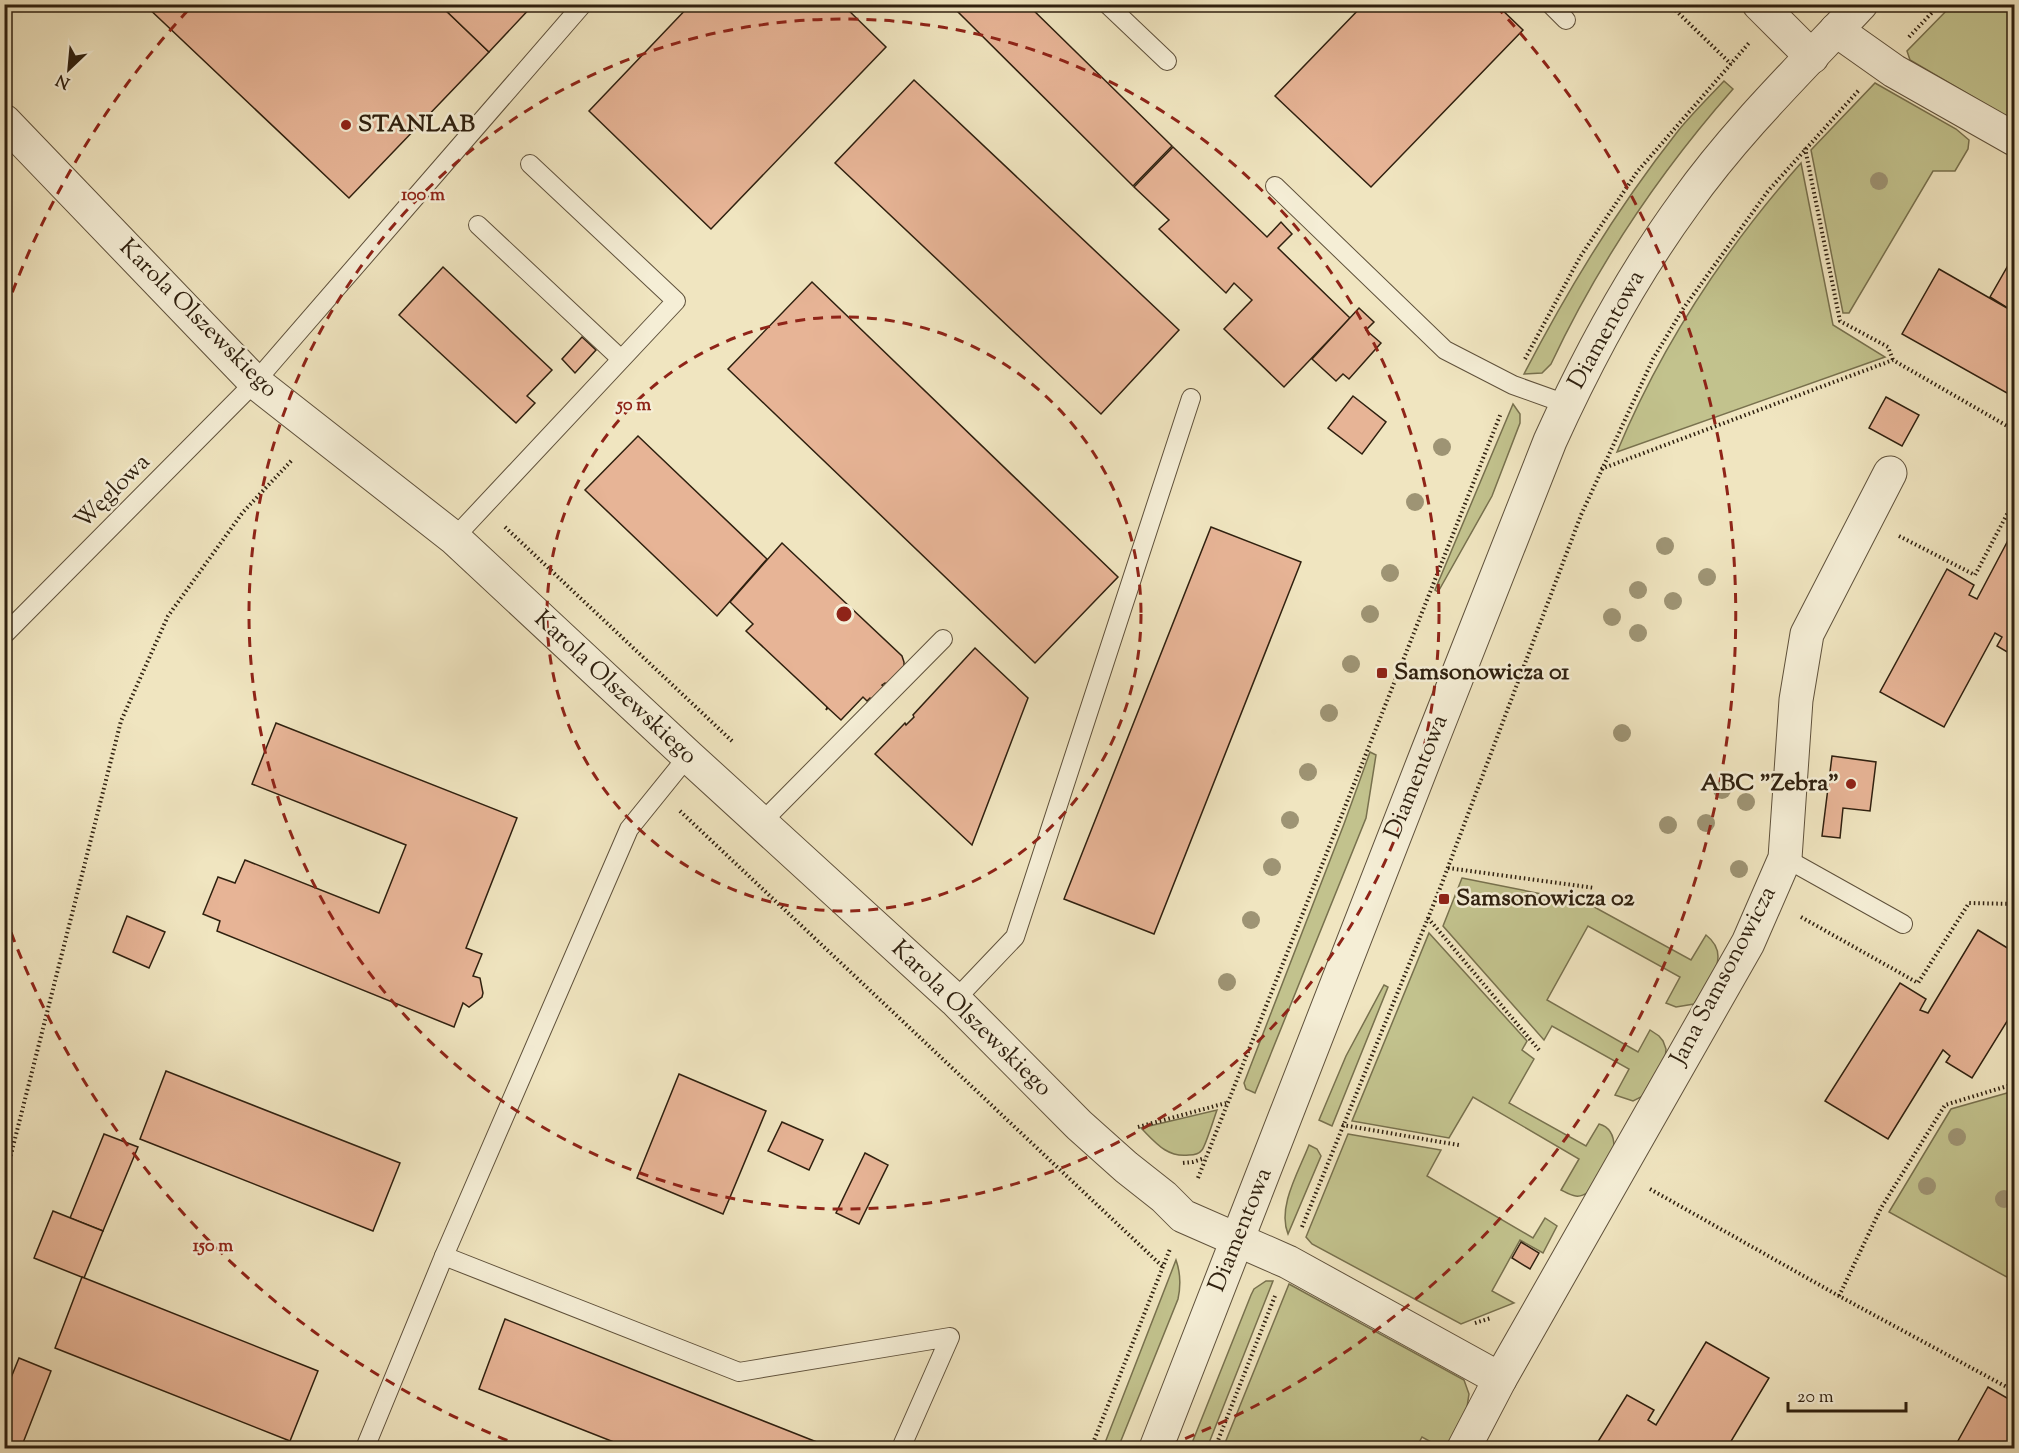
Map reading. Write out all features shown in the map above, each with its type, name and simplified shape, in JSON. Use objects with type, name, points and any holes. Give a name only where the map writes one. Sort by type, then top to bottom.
[{"type":"street","name":"Diamentowa","points":[[1156,1449],[1393,838],[1566,404],[1619,303],[1686,201],[1733,143],[1861,4]]},
{"type":"street","points":[[1765,10],[1812,57]]},
{"type":"street","points":[[1836,30],[1882,65],[2014,139]]},
{"type":"street","name":"Karola Olszewskiego","points":[[4,121],[255,382],[454,538],[955,1000],[1079,1125],[1183,1216],[1288,1262],[1500,1379]]},
{"type":"street","name":"Jana Samsonowicza","points":[[1464,1449],[1500,1379],[1794,863],[1796,700],[1807,634],[1890,473]]},
{"type":"lane","name":"Węglowa","points":[[4,635],[255,382],[583,4]]},
{"type":"lane","points":[[1107,4],[1167,61]]},
{"type":"lane","points":[[1550,4],[1566,20]]},
{"type":"lane","points":[[454,538],[676,301],[530,164]]},
{"type":"lane","points":[[1275,186],[1445,350],[1513,385],[1566,404]]},
{"type":"lane","points":[[478,225],[621,359]]},
{"type":"lane","points":[[955,1000],[1015,937],[1191,398]]},
{"type":"lane","points":[[761,823],[943,639]]},
{"type":"lane","points":[[365,1449],[444,1256],[629,829],[688,756]]},
{"type":"lane","points":[[1794,863],[1903,924]]},
{"type":"lane","points":[[444,1256],[739,1372],[950,1337],[901,1449]]},
{"type":"path","points":[[1670,4],[1731,64]]},
{"type":"path","points":[[1215,1449],[1342,1125],[1448,868],[1581,515],[1653,359],[1683,309],[1768,191],[1805,148],[1940,4]]},
{"type":"path","points":[[1091,1449],[1409,642],[1513,385],[1538,333],[1581,257],[1637,172],[1731,64],[1765,10]]},
{"type":"path","points":[[1805,148],[1840,321],[1888,347],[1893,360],[2014,430]]},
{"type":"path","points":[[1602,469],[1893,360]]},
{"type":"path","points":[[4,1182],[121,722],[168,616],[243,512],[319,432]]},
{"type":"path","points":[[1894,533],[1975,575],[2014,501]]},
{"type":"path","points":[[660,792],[1163,1267]]},
{"type":"path","points":[[1794,863],[1799,916],[1918,983],[1969,903],[2014,904]]},
{"type":"path","points":[[1448,868],[1595,888]]},
{"type":"path","points":[[1428,918],[1539,1050]]},
{"type":"path","points":[[1839,1296],[1881,1208],[1946,1105],[2014,1084]]},
{"type":"path","points":[[1136,1127],[1227,1103]]},
{"type":"path","points":[[1342,1125],[1459,1145]]},
{"type":"path","points":[[1618,1170],[1839,1296],[2014,1391]]},
{"type":"path","points":[[1470,1325],[1492,1318]]},
{"type":"green space","points":[[1952,5],[2014,5],[2014,121],[1910,60],[1907,51]]},
{"type":"green space","points":[[1724,81],[1733,89],[1680,153],[1632,220],[1589,291],[1551,364],[1542,373],[1524,374],[1576,280],[1635,189],[1678,131]]},
{"type":"green space","points":[[1875,83],[1956,129],[1969,140],[1968,149],[1955,171],[1933,171],[1849,313],[1843,313],[1811,150]]},
{"type":"green space","points":[[1801,163],[1833,325],[1885,357],[1617,452],[1654,374],[1697,300],[1746,230]]},
{"type":"green space","points":[[1513,404],[1520,414],[1520,423],[1492,496],[1438,592],[1435,590]]},
{"type":"green space","points":[[1370,752],[1376,755],[1366,818],[1255,1093],[1246,1089],[1244,1083]]},
{"type":"green space","points":[[1462,878],[1587,903],[1691,960],[1706,935],[1714,943],[1718,960],[1711,978],[1694,1004],[1676,1007],[1666,1003],[1680,977],[1588,926],[1547,1000],[1638,1052],[1650,1030],[1659,1036],[1666,1049],[1665,1060],[1643,1096],[1633,1101],[1615,1095],[1629,1069],[1552,1026],[1544,1040],[1443,926]]},
{"type":"green space","points":[[1429,933],[1527,1041],[1522,1050],[1534,1059],[1509,1103],[1586,1146],[1599,1124],[1611,1132],[1614,1147],[1588,1192],[1581,1196],[1574,1196],[1561,1190],[1579,1159],[1473,1097],[1449,1138],[1352,1121]]},
{"type":"green space","points":[[1384,985],[1388,987],[1332,1126],[1319,1120],[1346,1056]]},
{"type":"green space","points":[[2014,1091],[2014,1281],[1889,1212],[1951,1109]]},
{"type":"green space","points":[[1217,1110],[1204,1147],[1194,1154],[1174,1154],[1157,1143],[1141,1128]]},
{"type":"green space","points":[[1348,1134],[1441,1150],[1427,1176],[1533,1238],[1545,1218],[1557,1226],[1543,1253],[1520,1240],[1492,1291],[1514,1303],[1461,1324],[1312,1244],[1306,1237]]},
{"type":"green space","points":[[1309,1145],[1317,1149],[1321,1156],[1288,1234],[1285,1223],[1287,1201]]},
{"type":"green space","points":[[1176,1260],[1180,1280],[1178,1299],[1118,1448],[1103,1448]]},
{"type":"green space","points":[[1266,1281],[1273,1281],[1207,1448],[1190,1448],[1251,1295],[1254,1289]]},
{"type":"green space","points":[[1289,1284],[1464,1380],[1469,1394],[1467,1407],[1446,1448],[1422,1437],[1416,1448],[1223,1448]]},
{"type":"building","name":"STANLAB","points":[[144,4],[439,4],[489,52],[349,198]]},
{"type":"building","points":[[439,4],[534,4],[489,52]]},
{"type":"building","points":[[691,4],[842,4],[886,47],[711,229],[589,111]]},
{"type":"building","points":[[950,4],[1027,4],[1172,146],[1133,186]]},
{"type":"building","points":[[1364,4],[1496,4],[1523,30],[1371,187],[1275,96]]},
{"type":"building","points":[[914,80],[1179,330],[1101,414],[835,163]]},
{"type":"building","points":[[1173,147],[1267,237],[1281,222],[1292,234],[1278,248],[1350,318],[1284,387],[1224,329],[1252,300],[1234,283],[1226,293],[1159,229],[1169,220],[1134,187]]},
{"type":"building","points":[[2014,255],[2014,312],[1990,297]]},
{"type":"building","points":[[443,267],[552,370],[527,396],[535,403],[516,423],[399,315]]},
{"type":"building","points":[[1939,269],[2014,312],[2014,397],[1902,334]]},
{"type":"building","points":[[812,282],[1118,577],[1035,663],[728,369]]},
{"type":"building","points":[[1359,308],[1374,322],[1366,330],[1381,343],[1349,379],[1343,374],[1336,381],[1312,359]]},
{"type":"building","points":[[582,337],[596,350],[575,373],[562,359]]},
{"type":"building","points":[[1353,396],[1386,422],[1362,454],[1328,428]]},
{"type":"building","points":[[1886,397],[1919,415],[1902,446],[1869,428]]},
{"type":"building","points":[[638,436],[767,559],[717,616],[585,490]]},
{"type":"building","points":[[1211,527],[1301,562],[1154,934],[1064,899]]},
{"type":"building","points":[[2014,529],[2014,656],[1997,646],[2002,637],[1995,633],[1944,727],[1880,692],[1947,569],[1974,585],[1969,595],[1977,599]]},
{"type":"building","points":[[782,543],[902,656],[904,662],[904,666],[887,686],[885,683],[882,685],[885,688],[873,701],[870,698],[867,701],[863,697],[841,720],[828,708],[826,710],[827,707],[746,631],[753,624],[730,602]]},
{"type":"building","points":[[975,648],[1028,698],[972,845],[875,754],[905,723],[906,725],[914,717],[913,715]]},
{"type":"building","points":[[276,723],[517,818],[466,948],[482,954],[473,976],[480,978],[482,997],[469,1007],[463,1003],[454,1027],[217,931],[220,921],[203,914],[218,877],[235,883],[245,860],[379,913],[406,845],[252,784]]},
{"type":"building","points":[[1832,756],[1876,762],[1870,811],[1843,808],[1840,838],[1822,836]]},
{"type":"building","points":[[127,916],[165,932],[149,968],[113,952]]},
{"type":"building","points":[[1978,930],[2014,952],[2014,1010],[1972,1078],[1946,1062],[1950,1056],[1943,1050],[1888,1139],[1825,1101],[1900,983],[1926,999],[1920,1010],[1928,1013]]},
{"type":"building","points":[[166,1071],[400,1163],[373,1231],[140,1139]]},
{"type":"building","points":[[679,1074],[766,1111],[723,1214],[637,1178]]},
{"type":"building","points":[[782,1122],[823,1140],[809,1170],[768,1151]]},
{"type":"building","points":[[104,1134],[138,1147],[103,1231],[70,1218]]},
{"type":"building","points":[[865,1153],[888,1165],[859,1224],[836,1213]]},
{"type":"building","points":[[53,1211],[103,1231],[84,1278],[34,1258]]},
{"type":"building","points":[[1521,1242],[1539,1253],[1530,1269],[1512,1258]]},
{"type":"building","points":[[82,1277],[318,1371],[290,1441],[55,1348]]},
{"type":"building","points":[[505,1319],[832,1448],[629,1448],[479,1389]]},
{"type":"building","points":[[1706,1342],[1769,1378],[1727,1448],[1594,1448],[1627,1395],[1654,1410],[1648,1420],[1656,1425]]},
{"type":"building","points":[[19,1358],[51,1371],[21,1448],[4,1448],[4,1395]]},
{"type":"building","points":[[1988,1387],[2014,1402],[2010,1413],[2014,1416],[2014,1448],[1954,1448]]},
{"type":"place","name":"STANLAB","points":[[346,125]]},
{"type":"place","name":"Samsonowicza 01","points":[[1382,673]]},
{"type":"place","name":"ABC \"Zebra\"","points":[[1851,784]]},
{"type":"place","name":"Samsonowicza 02","points":[[1444,899]]}]
